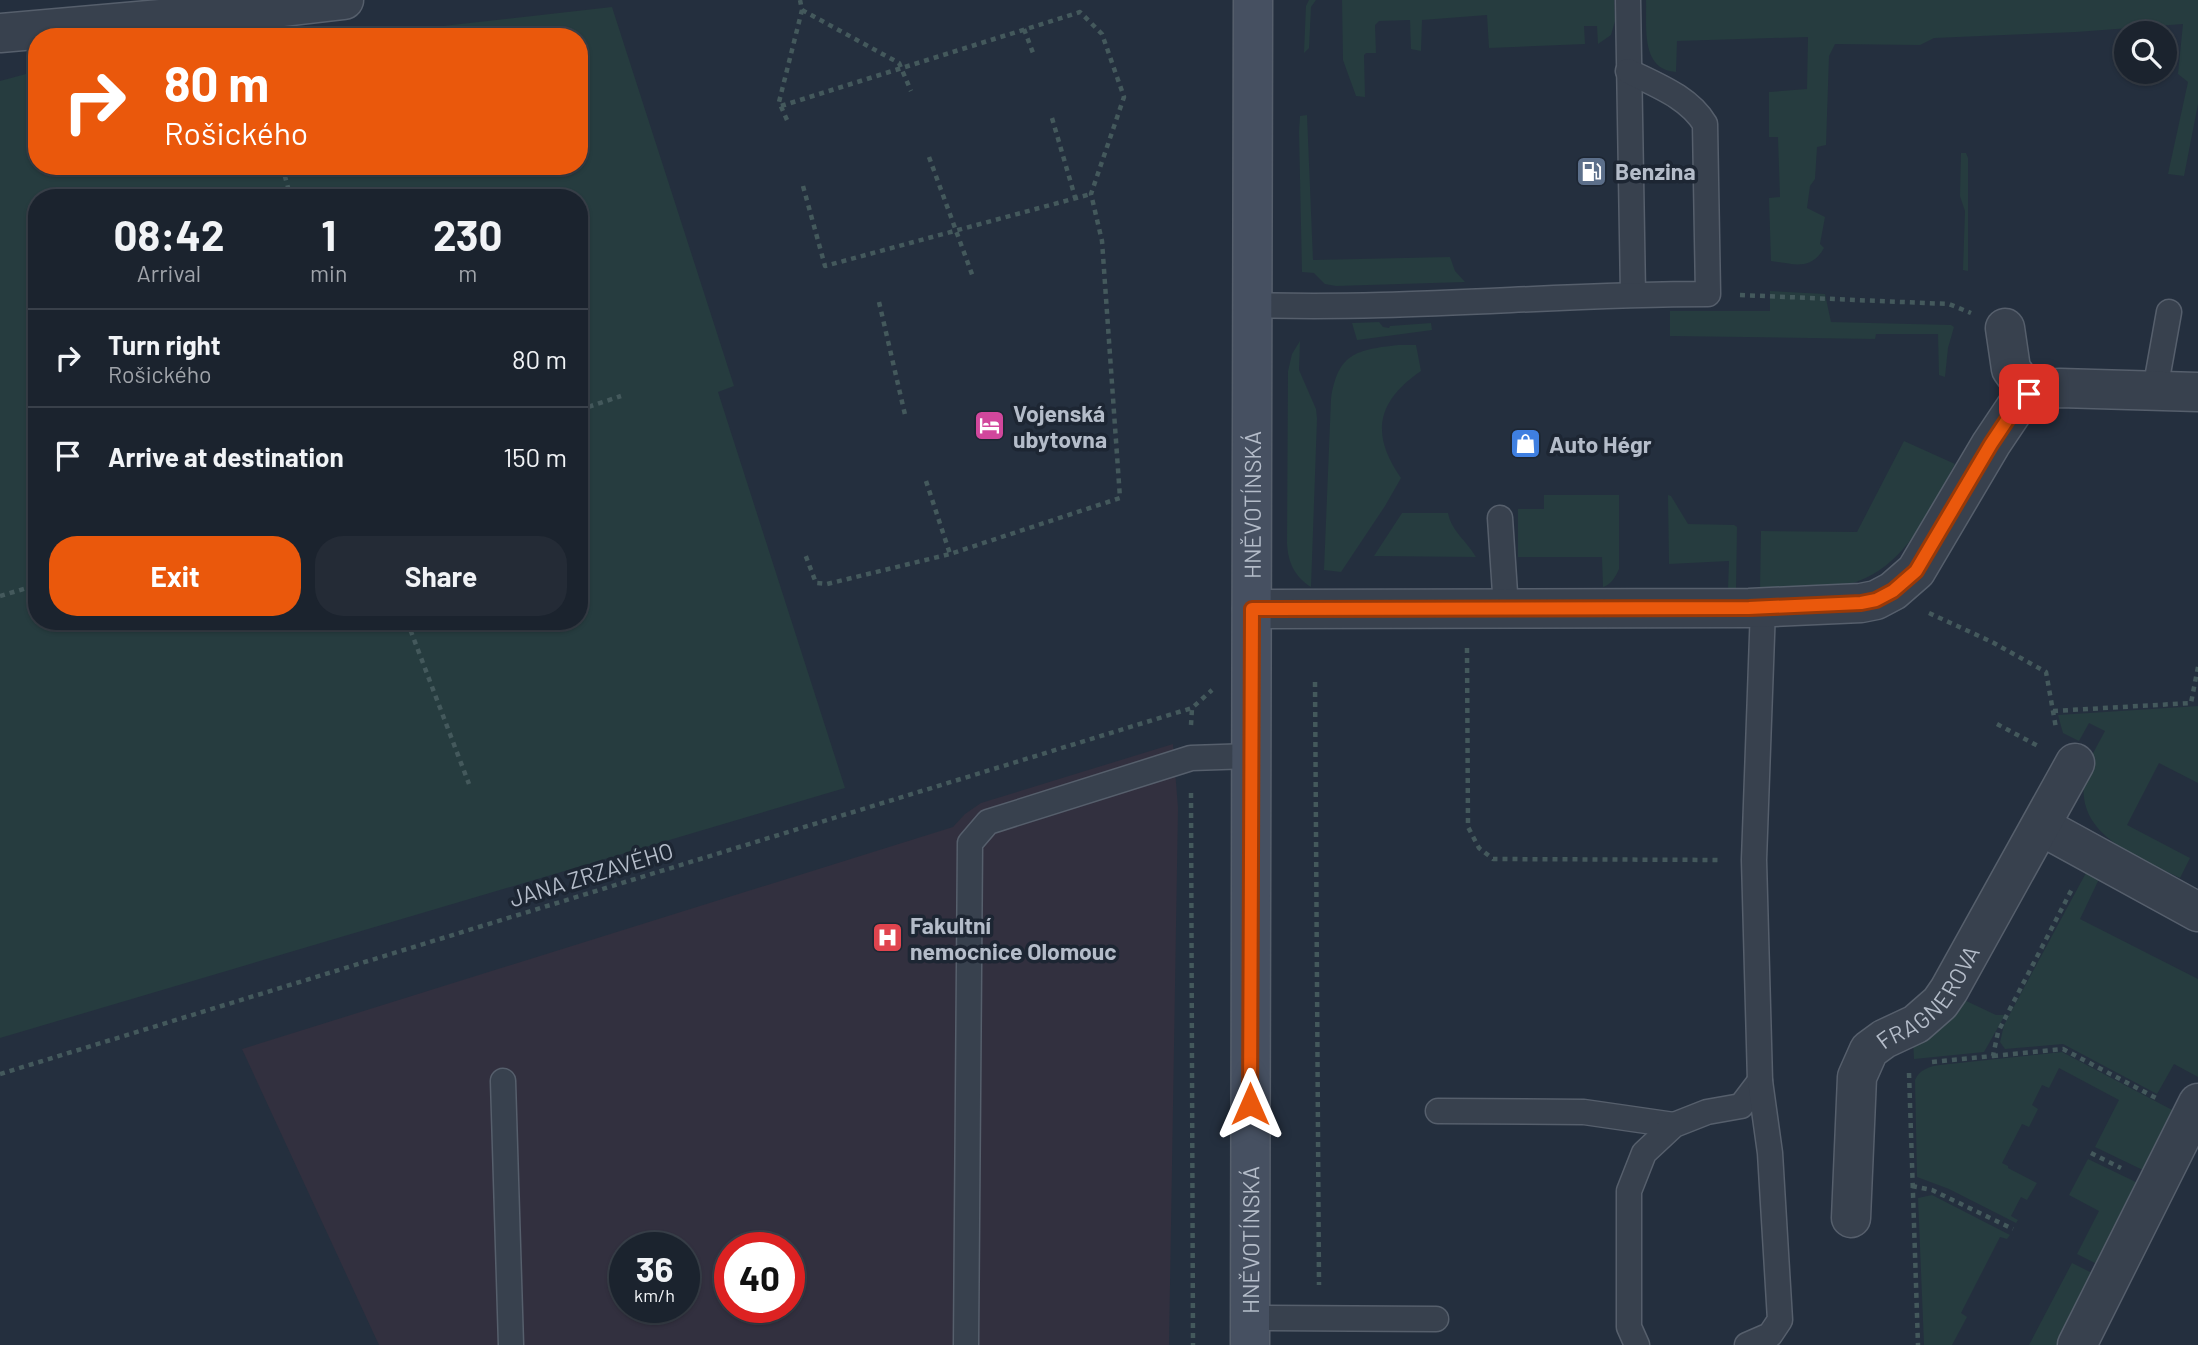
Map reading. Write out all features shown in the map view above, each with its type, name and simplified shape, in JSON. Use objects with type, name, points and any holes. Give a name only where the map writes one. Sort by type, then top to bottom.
[{"type":"street","points":[[57,28],[344,0]]},
{"type":"street","name":"HNĚVOTÍNSKÁ","points":[[1250,1332],[1253,0]]},
{"type":"street","points":[[0,33],[28,31]]},
{"type":"street","points":[[2005,328],[2011,369],[2029,394]]},
{"type":"street","points":[[1252,609],[1763,608],[1876,600],[1893,591],[1916,571],[1991,444],[2019,402],[2029,394],[2043,389],[2060,388],[2198,392]]},
{"type":"street","name":"FRAGNEROVA","points":[[1850,1218],[1857,1077],[1869,1050],[1884,1039],[1916,1024],[1944,996],[2041,826],[2067,751]]},
{"type":"street","points":[[2041,826],[2198,912]]},
{"type":"street","points":[[2077,1345],[2198,1103]]},
{"type":"lane","points":[[1628,0],[1633,294]]},
{"type":"lane","points":[[1252,305],[1308,306],[1633,294],[1707,294],[1705,124],[1698,112],[1671,92],[1628,71]]},
{"type":"lane","points":[[2155,390],[2169,312]]},
{"type":"lane","points":[[1500,518],[1506,608]]},
{"type":"lane","points":[[1747,1345],[1770,1335],[1780,1320],[1770,1153],[1760,1081],[1754,860],[1763,608]]},
{"type":"lane","points":[[966,1345],[970,843],[988,822],[1191,758],[1251,755]]},
{"type":"lane","points":[[1637,1345],[1629,1327],[1629,1191],[1644,1153],[1674,1125],[1707,1112],[1741,1106],[1760,1081]]},
{"type":"lane","points":[[503,1082],[511,1345]]},
{"type":"lane","points":[[1438,1111],[1584,1112],[1674,1125]]},
{"type":"lane","points":[[1250,1332],[1319,1319],[1436,1319]]},
{"type":"path","points":[[787,120],[779,102],[802,10],[800,0]]},
{"type":"path","points":[[802,10],[899,64],[911,91]]},
{"type":"path","points":[[781,106],[1080,12],[1102,34],[1124,97],[1091,194],[1102,241],[1120,498],[950,554],[827,583],[816,583],[804,555]]},
{"type":"path","points":[[1024,29],[1033,53]]},
{"type":"path","points":[[1052,118],[1075,197]]},
{"type":"path","points":[[929,158],[973,277]]},
{"type":"path","points":[[803,186],[825,266],[1091,194]]},
{"type":"path","points":[[1707,294],[1949,304],[2005,328]]},
{"type":"path","points":[[879,302],[906,419]]},
{"type":"path","points":[[588,407],[621,396]]},
{"type":"path","points":[[926,481],[950,554]]},
{"type":"path","points":[[0,596],[28,588]]},
{"type":"path","points":[[1893,591],[1916,607],[1992,642],[2046,672],[2053,711],[2067,751]]},
{"type":"path","points":[[1466,608],[1468,827],[1479,848],[1493,859],[1754,860]]},
{"type":"path","points":[[410,630],[469,784]]},
{"type":"path","points":[[2053,711],[2191,703],[2198,667]]},
{"type":"path","points":[[1315,682],[1319,1319]]},
{"type":"path","name":"JANA ZRZAVÉHO","points":[[0,1074],[1192,708]]},
{"type":"path","points":[[1997,724],[2040,747]]},
{"type":"path","points":[[1191,758],[1193,1345]]},
{"type":"path","points":[[1993,1056],[1998,1032],[2076,881]]},
{"type":"path","points":[[1920,1064],[2063,1049],[2159,1099]]},
{"type":"path","points":[[1908,1065],[1918,1345]]},
{"type":"path","points":[[1912,1186],[1932,1190],[2013,1229]]},
{"type":"shaded area","name":"Fakultní nemocnice Olomouc","points":[[1173,744],[1178,808],[1169,1345],[379,1345],[242,1049],[953,827],[981,803]]},
{"type":"green space","points":[[1309,0],[1316,0],[1311,7],[1309,48],[1304,53],[1306,6]]},
{"type":"green space","points":[[1342,0],[1614,0],[1615,21],[1611,35],[1598,44],[1597,26],[1584,26],[1585,44],[1489,48],[1487,15],[1422,20],[1421,51],[1411,49],[1410,20],[1379,21],[1375,25],[1376,53],[1364,55],[1365,97],[1356,96],[1343,60]]},
{"type":"green space","points":[[1646,0],[2198,0],[2198,104],[2184,176],[2168,174],[2188,82],[2178,74],[2183,24],[2177,24],[2177,21],[2114,21],[2114,29],[1934,38],[1920,45],[1835,44],[1829,56],[1826,145],[1817,147],[1815,179],[1810,186],[1807,208],[1825,217],[1820,244],[1824,248],[1808,263],[1771,261],[1769,198],[1780,197],[1778,137],[1769,137],[1769,92],[1807,89],[1808,37],[1677,41],[1676,72],[1656,64],[1646,34]]},
{"type":"green space","points":[[612,7],[734,386],[718,392],[845,788],[0,1038],[0,81],[28,73],[28,175],[588,175],[588,28],[424,28]]},
{"type":"green space","points":[[1307,115],[1313,260],[1450,257],[1455,271],[1465,282],[1336,286],[1325,284],[1314,273],[1302,272],[1299,132],[1300,116]]},
{"type":"green space","points":[[1961,153],[1966,153],[1968,158],[1968,271],[1963,270],[1965,211],[1960,196]]},
{"type":"green space","points":[[1770,291],[1825,294],[1831,322],[1951,325],[1954,327],[1948,348],[1945,377],[1939,375],[1938,334],[1876,334],[1875,339],[1670,336],[1670,311],[1770,311]]},
{"type":"green space","points":[[1379,322],[1383,327],[1389,328],[1431,323],[1432,330],[1357,340],[1352,323]]},
{"type":"green space","points":[[1300,341],[1299,370],[1316,409],[1317,419],[1311,587],[1293,568],[1287,543],[1288,371],[1292,354]]},
{"type":"green space","points":[[1416,345],[1421,371],[1395,394],[1383,419],[1385,447],[1401,478],[1341,572],[1324,570],[1331,399],[1334,384],[1344,363],[1351,357],[1371,349]]},
{"type":"green space","points":[[1904,441],[1955,464],[1921,525],[1893,559],[1876,573],[1831,588],[1760,589],[1761,531],[1857,532]]},
{"type":"green space","points":[[1544,495],[1619,495],[1619,569],[1608,584],[1603,587],[1602,557],[1518,557],[1518,509],[1544,509]]},
{"type":"green space","points":[[1668,495],[1688,524],[1737,527],[1736,589],[1728,589],[1729,561],[1669,564]]},
{"type":"green space","points":[[1402,513],[1448,513],[1456,531],[1476,557],[1374,556]]},
{"type":"green space","points":[[2198,706],[2198,783],[2159,763],[2127,825],[2190,858],[2180,878],[2123,848],[2093,822],[2085,805],[2084,784],[2090,760],[2105,731],[2089,723],[2079,741],[2063,733],[2058,715]]},
{"type":"green space","points":[[2087,871],[2100,877],[2080,919],[2198,979],[2198,1077],[2174,1064],[2157,1094],[2063,1044],[2005,1049],[2000,1042],[2004,1025]]},
{"type":"green space","points":[[1960,998],[1996,1015],[2005,1015],[1984,1052],[1914,1059],[1913,1040]]},
{"type":"green space","points":[[2062,1052],[2176,1112],[2147,1172],[2095,1147],[2119,1100],[2059,1068],[2049,1088],[2042,1085],[2032,1105],[2038,1109],[2029,1127],[2022,1124],[2002,1163],[2037,1183],[2027,1200],[2021,1197],[2011,1216],[2018,1220],[2016,1223],[1949,1189],[1917,1177],[1915,1080],[1922,1071],[1940,1065]]},
{"type":"green space","points":[[2088,1159],[2140,1184],[2099,1265],[2077,1254],[2099,1211],[2069,1195]]},
{"type":"green space","points":[[1932,1195],[2010,1235],[2007,1239],[2000,1237],[1961,1313],[1967,1317],[1952,1345],[1924,1345],[1918,1198]]},
{"type":"green space","points":[[2072,1263],[2094,1274],[2057,1345],[2029,1345]]},
{"type":"place","name":"Benzina","points":[[1592,171]]},
{"type":"place","name":"Vojenská ubytovna","points":[[990,426]]},
{"type":"place","name":"Auto Hégr","points":[[1526,444]]},
{"type":"place","name":"Fakultní nemocnice Olomouc","points":[[887,938]]},
{"type":"route","points":[[1250,1104],[1252,609],[1763,608],[1876,600],[1893,591],[1916,571],[1991,444],[2019,402],[2029,394]]}]
